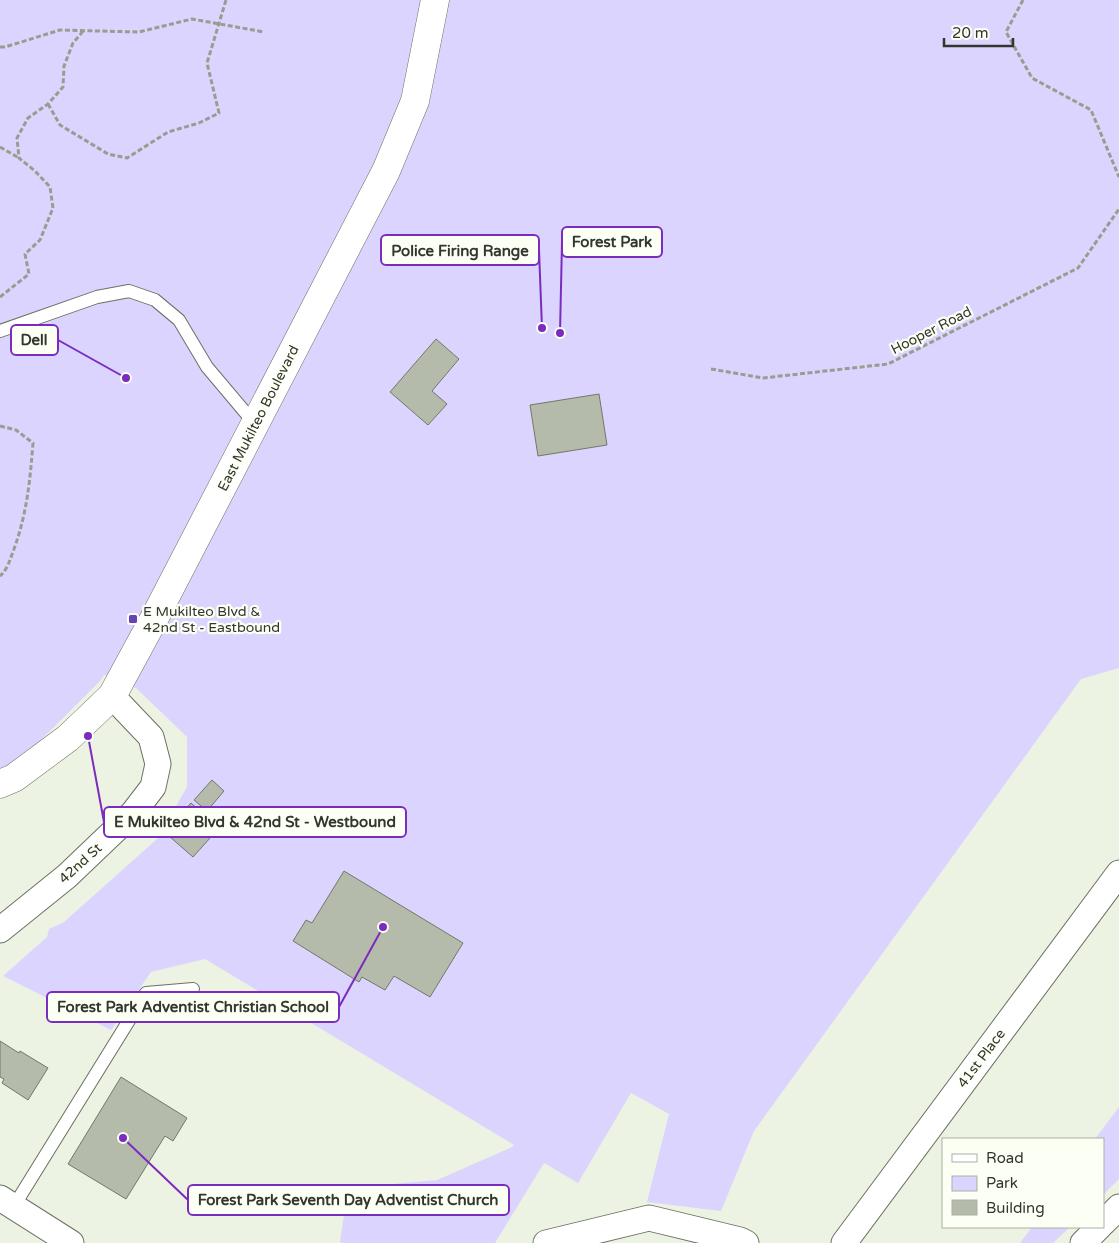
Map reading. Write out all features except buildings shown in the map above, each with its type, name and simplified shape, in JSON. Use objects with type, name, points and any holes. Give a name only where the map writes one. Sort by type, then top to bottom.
[{"type":"main road","name":"East Mukilteo Boulevard","points":[[0,784],[14,778],[68,738],[112,696],[156,615],[386,171],[415,101],[435,0]]},
{"type":"street","name":"42nd St","points":[[0,930],[68,876],[133,814],[153,788],[158,764],[150,737],[112,696]]},
{"type":"street","name":"41st Place","points":[[844,1243],[1119,873]]},
{"type":"street","points":[[7,1202],[71,1243]]},
{"type":"street","points":[[1104,1222],[1119,1207]]},
{"type":"street","points":[[546,1243],[649,1218],[746,1243]]},
{"type":"street","points":[[1083,1243],[1098,1228]]},
{"type":"lane","points":[[0,331],[97,297],[129,291],[155,300],[179,320],[207,367],[255,424]]},
{"type":"lane","points":[[7,1202],[146,993],[193,989]]},
{"type":"path","points":[[48,104],[60,125],[108,154],[127,158],[168,132],[199,123],[219,112],[207,63],[226,0]]},
{"type":"path","points":[[1022,0],[1006,32],[1032,78],[1091,110],[1119,178]]},
{"type":"path","points":[[0,47],[5,48],[60,30],[139,32],[192,18],[264,32]]},
{"type":"path","points":[[19,158],[17,138],[28,118],[48,104],[62,86],[64,66],[73,43],[84,30]]},
{"type":"path","points":[[0,147],[19,158],[50,187],[53,208],[40,240],[26,254],[29,274],[0,297]]},
{"type":"path","name":"Hooper Road","points":[[712,369],[763,378],[888,364],[1078,268],[1119,209]]},
{"type":"path","points":[[0,426],[16,430],[33,443],[26,506],[18,537],[6,570],[0,576]]},
{"type":"green space","points":[[0,0],[1119,0],[1119,668],[1081,679],[754,1131],[721,1211],[647,1202],[669,1114],[631,1093],[578,1183],[544,1163],[495,1243],[341,1243],[348,1188],[437,1180],[514,1145],[205,959],[151,972],[111,1030],[3,976],[47,937],[49,929],[64,922],[157,839],[187,787],[187,737],[136,688],[104,675],[7,774],[0,776]]},
{"type":"green space","points":[[1119,1107],[1119,1179],[1104,1194],[1104,1138],[1096,1138]]},
{"type":"green space","points":[[1031,1228],[1069,1228],[1053,1243],[1020,1243]]},
{"type":"place","name":"Police Firing Range","points":[[542,328]]},
{"type":"place","name":"Forest Park","points":[[560,333]]},
{"type":"place","name":"Dell","points":[[126,378]]},
{"type":"place","name":"E Mukilteo Blvd & 42nd St - Eastbound","points":[[133,619]]},
{"type":"place","name":"E Mukilteo Blvd & 42nd St - Westbound","points":[[88,736]]},
{"type":"place","name":"Forest Park Adventist Christian School","points":[[383,927]]},
{"type":"place","name":"Forest Park Seventh Day Adventist Church","points":[[123,1138]]}]
